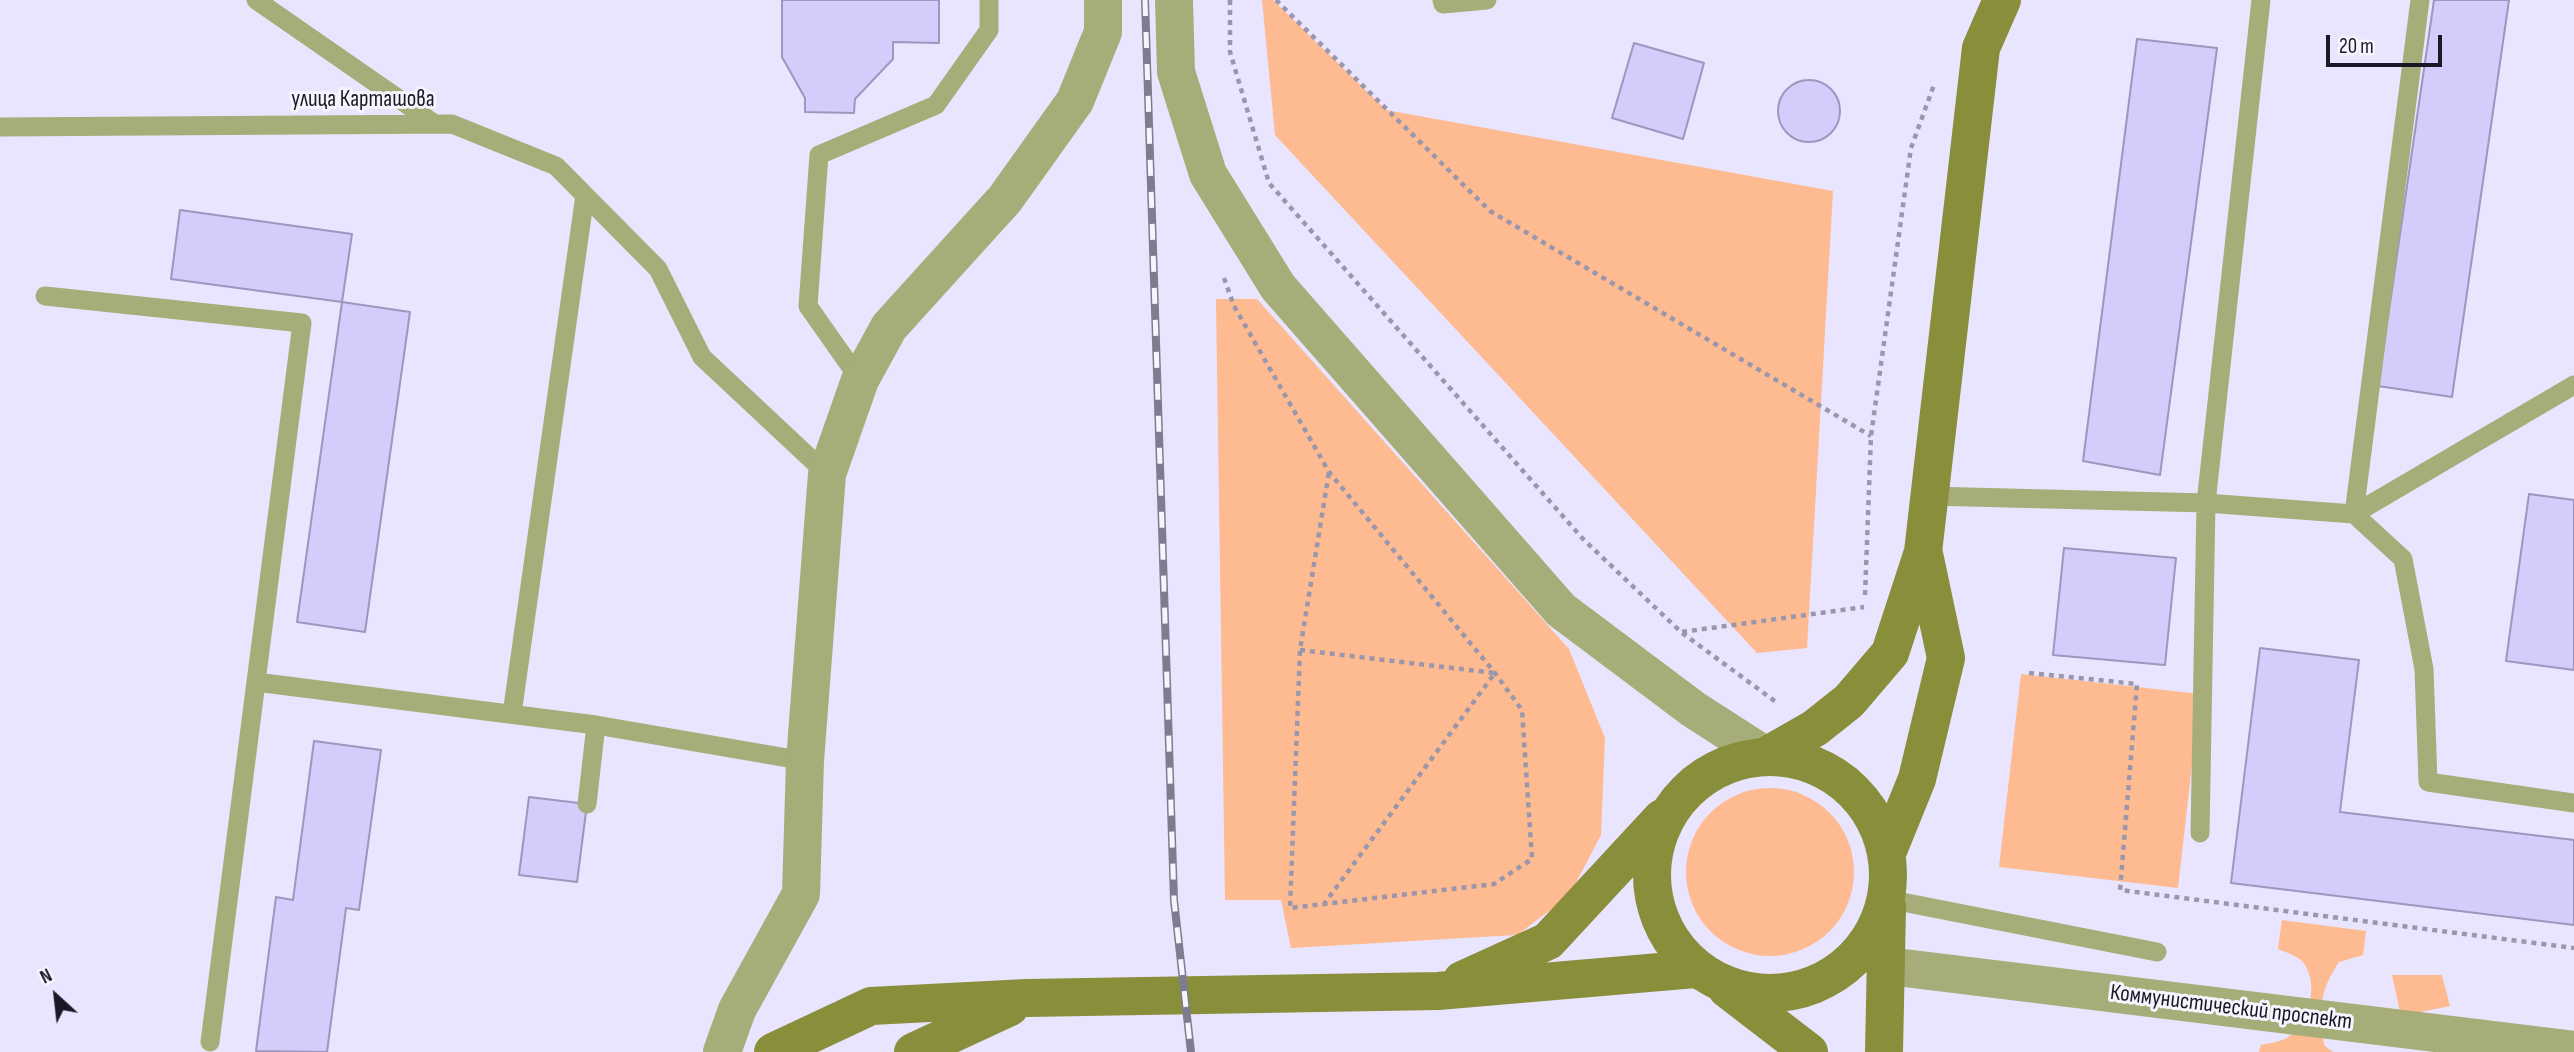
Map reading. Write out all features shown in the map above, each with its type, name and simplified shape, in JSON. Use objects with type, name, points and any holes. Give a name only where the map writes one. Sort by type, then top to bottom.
[{"type":"main road","points":[[1766,756],[1815,728],[1849,701],[1890,653],[1923,552],[1981,48],[2002,0]]},
{"type":"main road","points":[[1886,853],[1917,779],[1946,657],[1923,552]]},
{"type":"main road","points":[[1438,991],[1548,941],[1690,787],[1713,771],[1739,761],[1766,756],[1800,760],[1839,780],[1856,794],[1876,821],[1886,853],[1888,966],[1884,1052]]},
{"type":"main road","points":[[1672,808],[1656,840],[1650,875],[1656,911],[1671,943],[1708,976],[1809,1052]]},
{"type":"main road","points":[[773,1052],[872,1006],[1027,998],[1438,991],[1708,976],[1754,993],[1790,993],[1824,982],[1853,961],[1874,933],[1886,899]]},
{"type":"main road","points":[[913,1052],[1027,998]]},
{"type":"street","points":[[722,1052],[737,1010],[801,894],[805,761],[827,474],[860,380],[889,327],[1005,199],[1075,102],[1103,32],[1103,0]]},
{"type":"street","points":[[1174,0],[1176,72],[1208,174],[1278,287],[1561,610],[1693,709],[1766,756]]},
{"type":"street","name":"Коммунистический проспект","points":[[1888,966],[2574,1050]]},
{"type":"lane","points":[[256,0],[435,124]]},
{"type":"lane","points":[[860,380],[808,306],[819,155],[936,105],[989,30],[989,0]]},
{"type":"lane","points":[[1442,0],[1443,4],[1487,0]]},
{"type":"lane","points":[[2200,833],[2206,503],[2261,0]]},
{"type":"lane","points":[[2354,514],[2420,0]]},
{"type":"lane","name":"улица Карташова","points":[[0,127],[452,124],[556,166],[658,269],[702,357],[827,474]]},
{"type":"lane","points":[[512,714],[585,195]]},
{"type":"lane","points":[[45,296],[302,323],[210,1042]]},
{"type":"lane","points":[[1929,496],[2206,503],[2354,514],[2574,385]]},
{"type":"lane","points":[[2354,514],[2403,559],[2424,669],[2428,782],[2574,803]]},
{"type":"lane","points":[[256,682],[596,725],[805,761]]},
{"type":"lane","points":[[587,804],[596,725]]},
{"type":"lane","points":[[1886,899],[2157,952]]},
{"type":"path","points":[[1230,0],[1230,52],[1269,183],[1584,540],[1681,632],[1776,702],[1788,695]]},
{"type":"path","points":[[1276,0],[1490,211],[1871,436]]},
{"type":"path","points":[[1861,617],[1865,607],[1871,436],[1911,148]]},
{"type":"path","points":[[1220,268],[1234,306],[1329,472],[1495,673],[1522,710],[1532,859],[1494,884],[1290,908],[1300,650],[1329,472]]},
{"type":"path","points":[[1681,632],[1865,607]]},
{"type":"path","points":[[1300,650],[1495,673]]},
{"type":"path","points":[[1324,904],[1495,673]]},
{"type":"path","points":[[2029,673],[2137,684],[2120,890],[2574,948]]},
{"type":"shaded area","points":[[1262,0],[1273,0],[1386,110],[1833,191],[1807,648],[1757,653],[1275,135]]},
{"type":"shaded area","points":[[1216,299],[1257,299],[1569,649],[1605,738],[1601,835],[1569,896],[1517,935],[1291,948],[1281,900],[1225,900]]},
{"type":"shaded area","points":[[2021,674],[2200,694],[2178,888],[1999,867]]},
{"type":"shaded area","points":[[1770,788],[1802,794],[1830,812],[1848,840],[1854,872],[1848,904],[1830,932],[1802,950],[1770,956],[1738,950],[1710,932],[1692,904],[1686,872],[1692,840],[1710,812],[1738,794]]},
{"type":"shaded area","points":[[2282,920],[2366,931],[2363,955],[2339,962],[2324,992],[2321,1010],[2324,1045],[2333,1052],[2259,1052],[2261,1045],[2282,1040],[2295,1031],[2310,1002],[2311,981],[2303,962],[2278,949]]},
{"type":"shaded area","points":[[2392,975],[2442,975],[2450,1006],[2401,1016]]},
{"type":"building","points":[[782,0],[939,0],[939,43],[893,42],[893,59],[855,99],[854,113],[805,112],[805,98],[782,57]]},
{"type":"building","points":[[2434,0],[2509,0],[2452,397],[2378,386]]},
{"type":"building","points":[[2137,39],[2217,48],[2160,475],[2083,461]]},
{"type":"building","points":[[1634,43],[1704,63],[1683,139],[1612,118]]},
{"type":"building","points":[[1809,80],[1831,89],[1840,111],[1831,133],[1809,142],[1787,133],[1778,111],[1787,89]]},
{"type":"building","points":[[180,210],[352,234],[342,302],[171,279]]},
{"type":"building","points":[[342,302],[410,312],[365,632],[297,622]]},
{"type":"building","points":[[2529,494],[2574,500],[2574,670],[2506,661]]},
{"type":"building","points":[[2064,548],[2176,558],[2165,665],[2053,655]]},
{"type":"building","points":[[2260,648],[2359,660],[2340,812],[2574,840],[2574,925],[2231,883]]},
{"type":"building","points":[[314,741],[381,750],[359,910],[346,908],[327,1052],[256,1051],[276,897],[293,900]]},
{"type":"building","points":[[529,797],[587,804],[577,882],[519,875]]},
{"type":"railway","points":[[1145,0],[1174,900],[1191,1052]]}]
